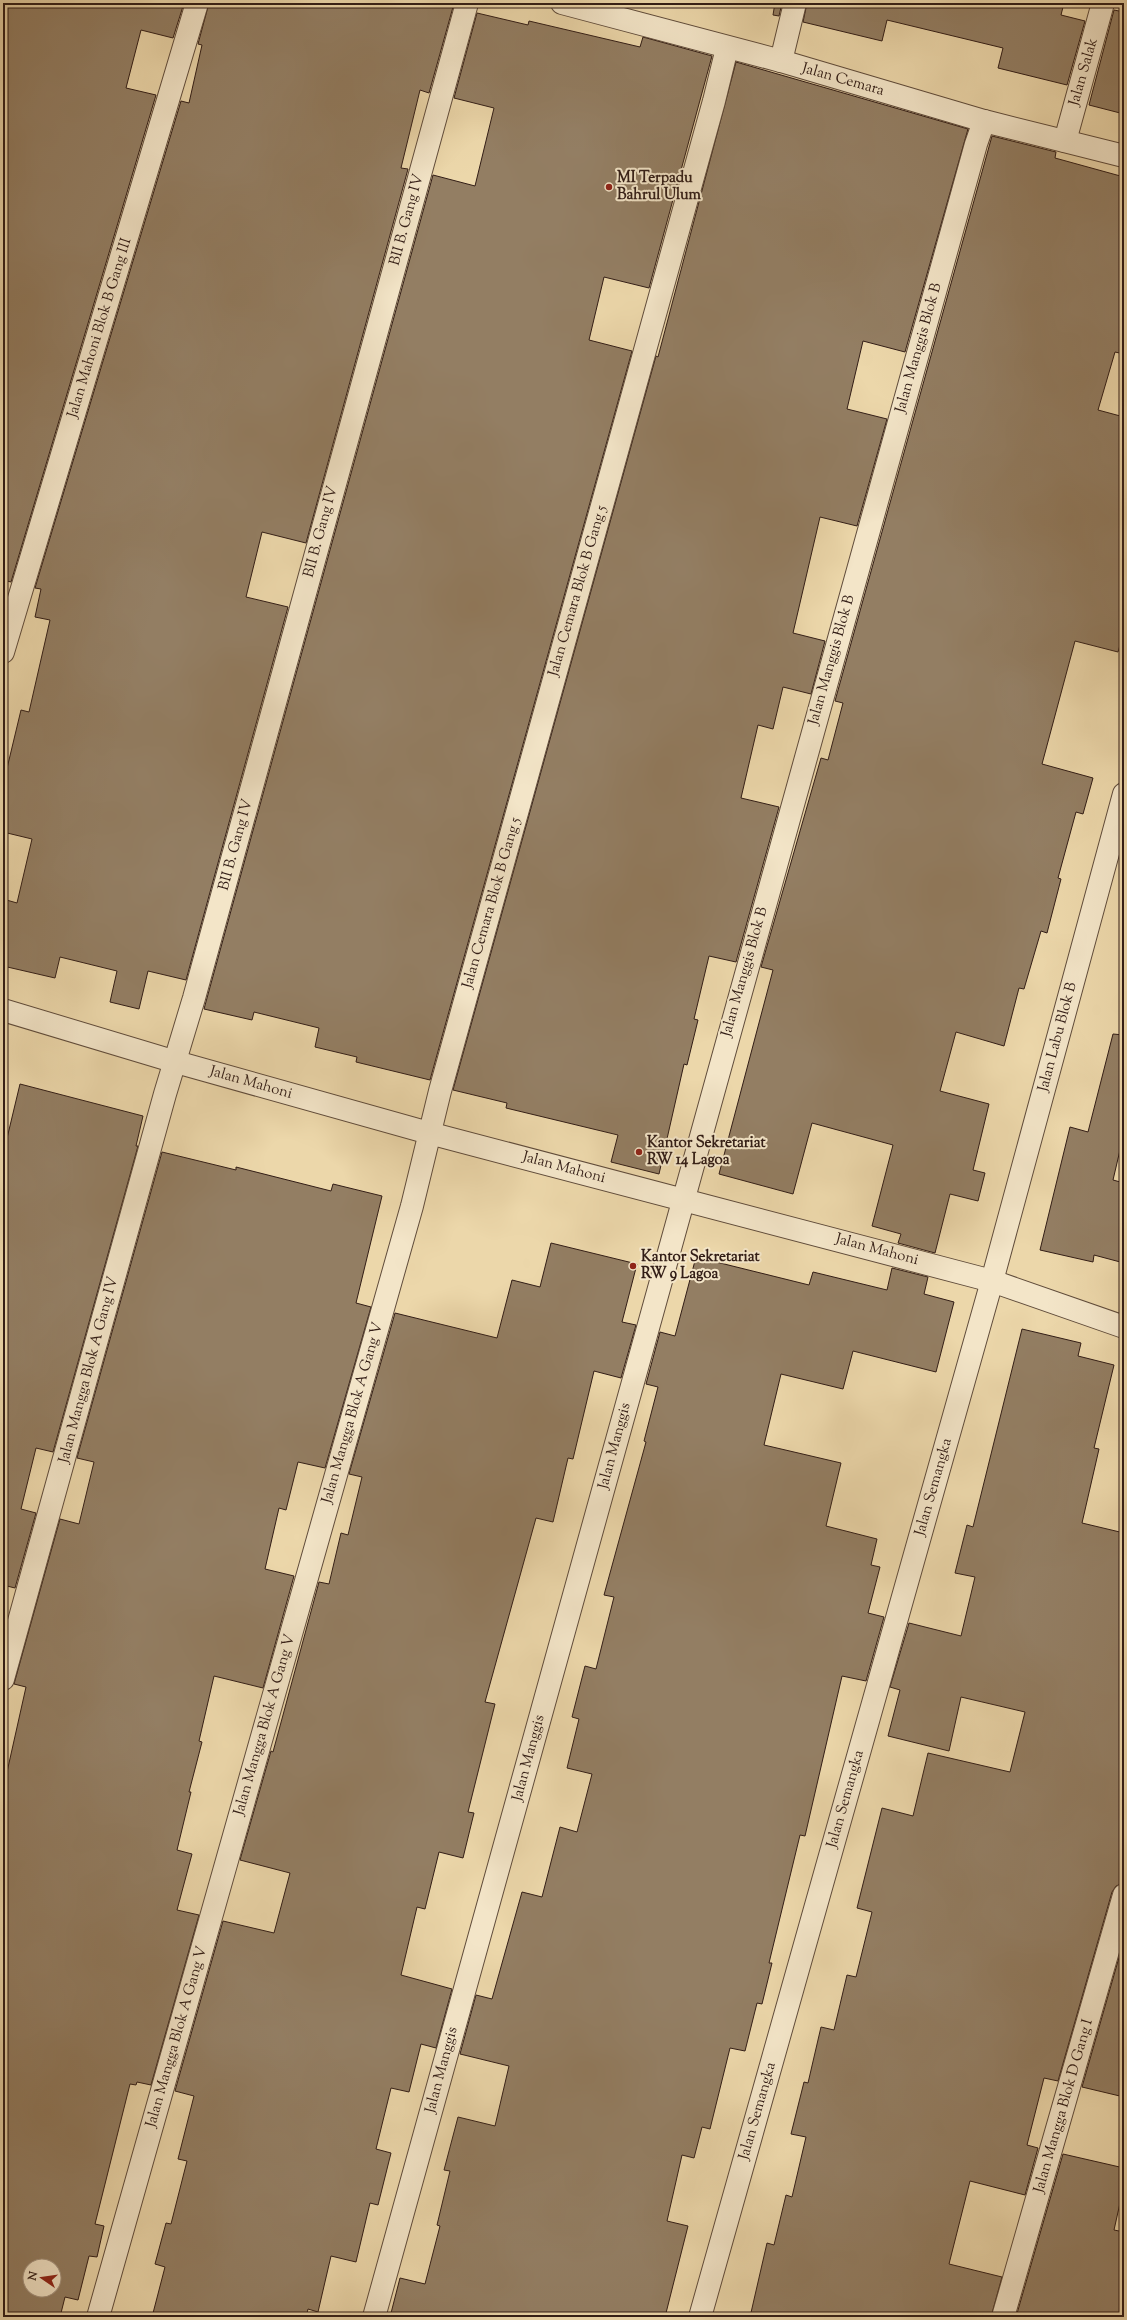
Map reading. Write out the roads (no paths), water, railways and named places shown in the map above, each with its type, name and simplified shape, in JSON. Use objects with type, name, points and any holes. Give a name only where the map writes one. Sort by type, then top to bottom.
[{"type":"street","name":"Jalan Mahoni Blok B Gang III","points":[[3,652],[197,3]]},
{"type":"street","name":"BII B. Gang IV","points":[[176,1062],[467,3]]},
{"type":"street","name":"Jalan Cemara","points":[[562,3],[727,48],[781,61],[984,121],[1124,156]]},
{"type":"street","points":[[781,61],[795,3]]},
{"type":"street","name":"Jalan Salak","points":[[1065,141],[1103,3]]},
{"type":"street","name":"Jalan Cemara Blok B Gang 5","points":[[429,1133],[727,48]]},
{"type":"street","name":"Jalan Manggis Blok B","points":[[682,1199],[976,144],[984,121]]},
{"type":"street","name":"Jalan Labu Blok B","points":[[992,1281],[1124,794]]},
{"type":"street","name":"Jalan Mahoni","points":[[3,1010],[176,1062],[429,1133],[992,1281],[1124,1327]]},
{"type":"street","name":"Jalan Mangga Blok A Gang IV","points":[[3,1679],[165,1094],[176,1062]]},
{"type":"street","name":"Jalan Mangga Blok A Gang V","points":[[98,2317],[410,1214],[429,1133]]},
{"type":"street","name":"Jalan Manggis","points":[[374,2317],[682,1199]]},
{"type":"street","name":"Jalan Semangka","points":[[700,2317],[992,1281]]},
{"type":"street","name":"Jalan Mangga Blok D Gang I","points":[[1003,2317],[1124,1895]]},
{"type":"place","name":"MI Terpadu Bahrul Ulum","points":[[609,187]]},
{"type":"place","name":"Kantor Sekretariat RW 14 Lagoa","points":[[639,1152]]},
{"type":"place","name":"Kantor Sekretariat RW 9 Lagoa","points":[[633,1266]]}]
